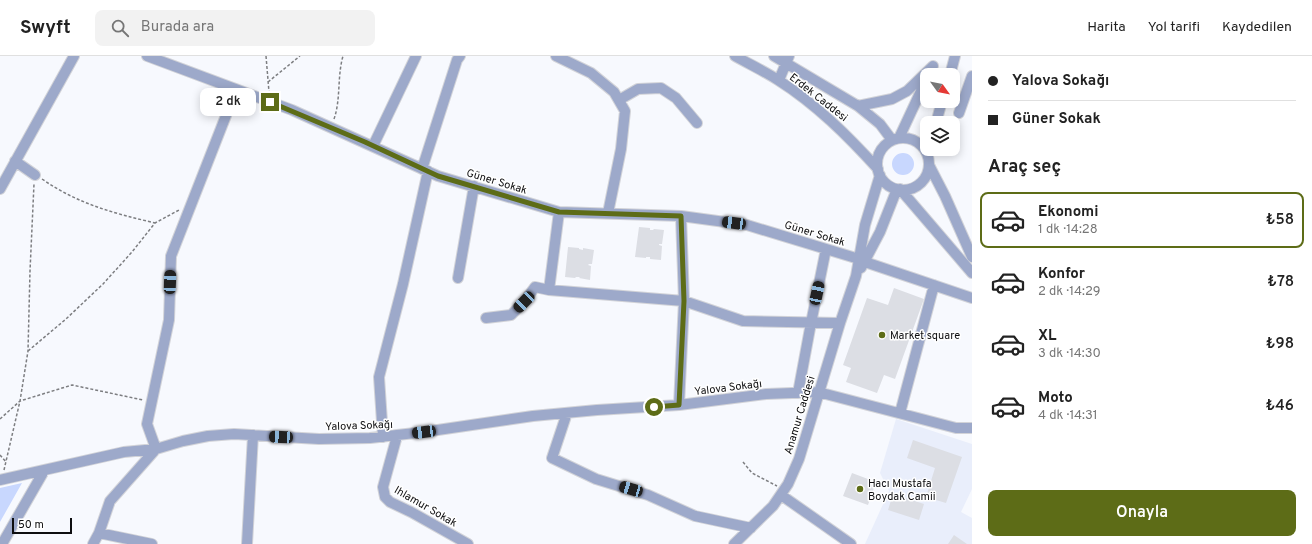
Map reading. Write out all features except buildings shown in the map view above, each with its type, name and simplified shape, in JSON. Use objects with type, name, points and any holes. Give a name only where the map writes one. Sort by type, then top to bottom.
[{"type":"street","points":[[0,188],[74,56]]},
{"type":"street","name":"Güner Sokak","points":[[147,56],[292,110],[438,176],[559,212],[681,216],[748,225],[862,260],[972,298]]},
{"type":"street","points":[[373,146],[416,56]]},
{"type":"street","points":[[383,437],[379,377],[403,284],[425,170],[457,60],[460,56]]},
{"type":"street","points":[[556,56],[591,73],[614,92],[625,111],[621,149],[608,214]]},
{"type":"street","name":"Erdek Caddesi","points":[[735,56],[778,80],[809,102],[845,133],[879,172]]},
{"type":"street","name":"Erdek Caddesi","points":[[774,56],[788,59],[858,106],[872,116],[896,139]]},
{"type":"street","points":[[931,68],[937,56]]},
{"type":"street","points":[[952,68],[955,56]]},
{"type":"street","points":[[778,80],[788,59]]},
{"type":"street","points":[[858,106],[892,99],[907,91],[920,80]]},
{"type":"street","points":[[971,80],[972,97]]},
{"type":"street","points":[[959,113],[971,80]]},
{"type":"street","points":[[619,100],[638,89],[661,88],[676,98],[697,123]]},
{"type":"street","points":[[93,544],[99,533],[110,501],[156,449],[147,424],[168,320],[171,256],[236,90]]},
{"type":"street","points":[[862,260],[870,208],[879,172],[878,159],[881,150],[896,139],[920,91]]},
{"type":"street","points":[[896,139],[905,138],[916,141],[920,144]]},
{"type":"street","points":[[898,189],[908,189],[918,185],[926,176],[929,165],[928,156]]},
{"type":"street","points":[[15,161],[35,175]]},
{"type":"street","points":[[929,165],[945,196],[972,257]]},
{"type":"street","points":[[879,172],[887,184],[898,189],[972,273]]},
{"type":"street","points":[[458,278],[474,186]]},
{"type":"street","points":[[862,260],[886,218],[898,189]]},
{"type":"street","points":[[549,290],[559,212]]},
{"type":"street","points":[[679,405],[684,301],[681,216]]},
{"type":"street","points":[[798,393],[826,249]]},
{"type":"street","name":"Anamur Caddesi","points":[[734,544],[764,516],[782,492],[799,459],[818,392],[862,260]]},
{"type":"street","points":[[900,413],[934,285]]},
{"type":"street","points":[[486,318],[511,315],[524,302],[535,287],[549,290],[684,301],[743,321],[840,324]]},
{"type":"street","name":"Yalova Sokağı","points":[[0,480],[124,452],[156,449],[182,440],[208,436],[234,434],[325,439],[397,436],[533,416],[679,405],[766,394],[818,392],[956,428],[972,428]]},
{"type":"street","points":[[567,413],[552,458],[596,479],[662,500],[695,516],[751,528]]},
{"type":"street","points":[[247,544],[253,436]]},
{"type":"street","name":"Ihlamur Sokak","points":[[397,436],[383,487],[385,497],[390,502],[468,544]]},
{"type":"street","points":[[2,544],[44,471]]},
{"type":"street","points":[[782,492],[850,544]]},
{"type":"street","points":[[99,533],[152,544]]},
{"type":"path","points":[[266,56],[268,82],[300,56]]},
{"type":"path","points":[[331,127],[336,113],[339,72],[343,56]]},
{"type":"path","points":[[0,455],[6,462],[20,401],[28,351],[35,175],[60,191],[85,203],[109,212],[155,223]]},
{"type":"path","points":[[28,351],[66,319],[103,284],[132,252],[155,223],[191,204]]},
{"type":"path","points":[[0,419],[20,401],[72,385],[152,402]]},
{"type":"path","points":[[743,462],[752,473],[782,492]]},
{"type":"shaded area","points":[[899,153],[907,153],[914,160],[914,168],[907,175],[899,175],[892,168],[892,160]]},
{"type":"shaded area","points":[[896,419],[972,444],[972,489],[961,512],[972,518],[972,544],[865,544],[889,491],[880,473]]},
{"type":"shaded area","points":[[22,483],[0,522],[0,488]]},
{"type":"place","name":"Market square","points":[[882,335]]},
{"type":"place","name":"Hacı Mustafa Boydak Camii","points":[[860,489]]},
{"type":"route","points":[[270,102],[365,142],[438,176],[559,212],[681,216],[684,301],[679,405],[654,407]]}]
